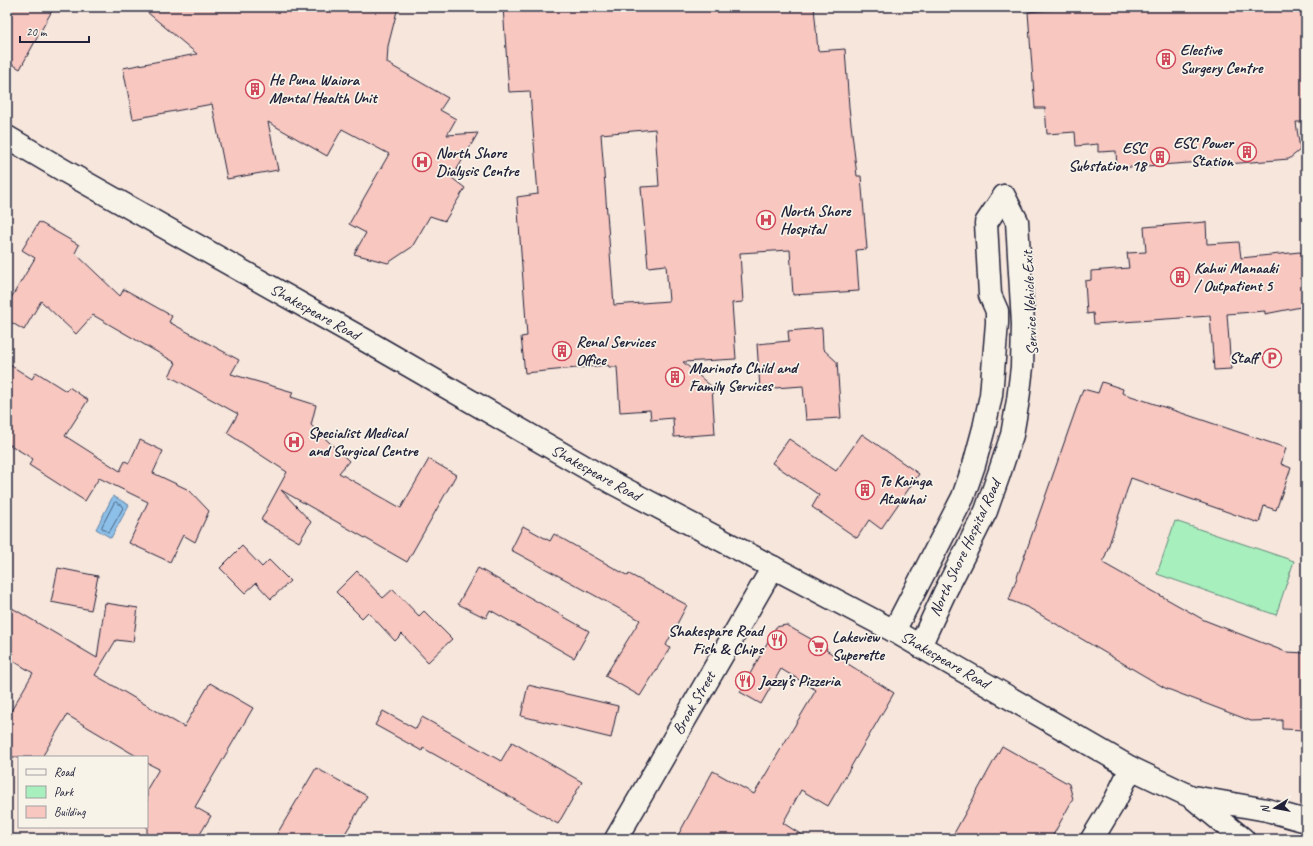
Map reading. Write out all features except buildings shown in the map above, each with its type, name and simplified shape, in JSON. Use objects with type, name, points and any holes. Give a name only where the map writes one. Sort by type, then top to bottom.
[{"type":"main road","name":"Shakespeare Road","points":[[7,137],[611,482],[894,631],[1131,768],[1192,797],[1243,839]]},
{"type":"main road","name":"North Shore Hospital Road","points":[[894,631],[963,497],[974,465],[984,428],[991,395],[997,323],[997,311],[990,295],[986,223],[1004,196],[1017,221],[1023,324],[1022,367],[1015,417],[1008,448],[986,511],[944,594],[920,646]]},
{"type":"main road","name":"Brook Street","points":[[616,839],[773,567]]},
{"type":"main road","points":[[1092,839],[1116,799],[1131,768]]},
{"type":"main road","name":"Shakespeare Road","points":[[1192,797],[1267,810],[1306,821]]},
{"type":"main road","points":[[1267,810],[1306,811]]},
{"type":"green space","points":[[1175,521],[1294,561],[1276,615],[1157,574]]},
{"type":"water","points":[[113,496],[129,505],[111,538],[96,529]]},
{"type":"place","name":"Elective Surgery Centre","points":[[1166,59]]},
{"type":"place","name":"He Puna Waiora Mental Health Unit","points":[[255,89]]},
{"type":"place","name":"ESC Power Station","points":[[1247,152]]},
{"type":"place","name":"ESC Substation 18","points":[[1160,157]]},
{"type":"place","name":"North Shore Dialysis Centre","points":[[422,162]]},
{"type":"place","name":"North Shore Hospital","points":[[766,220]]},
{"type":"place","name":"Kahui Manaaki / Outpatient 5","points":[[1180,277]]},
{"type":"place","name":"Renal Services Office","points":[[562,351]]},
{"type":"place","name":"Staff","points":[[1272,358]]},
{"type":"place","name":"Marinoto Child and Family Services","points":[[675,377]]},
{"type":"place","name":"Specialist Medical and Surgical Centre","points":[[294,442]]},
{"type":"place","name":"Te Kainga Atawhai","points":[[865,490]]},
{"type":"place","name":"Shakespare Road Fish & Chips","points":[[777,640]]},
{"type":"place","name":"Lakeview Superette","points":[[818,646]]},
{"type":"place","name":"Jazzy’s Pizzeria","points":[[745,681]]}]
